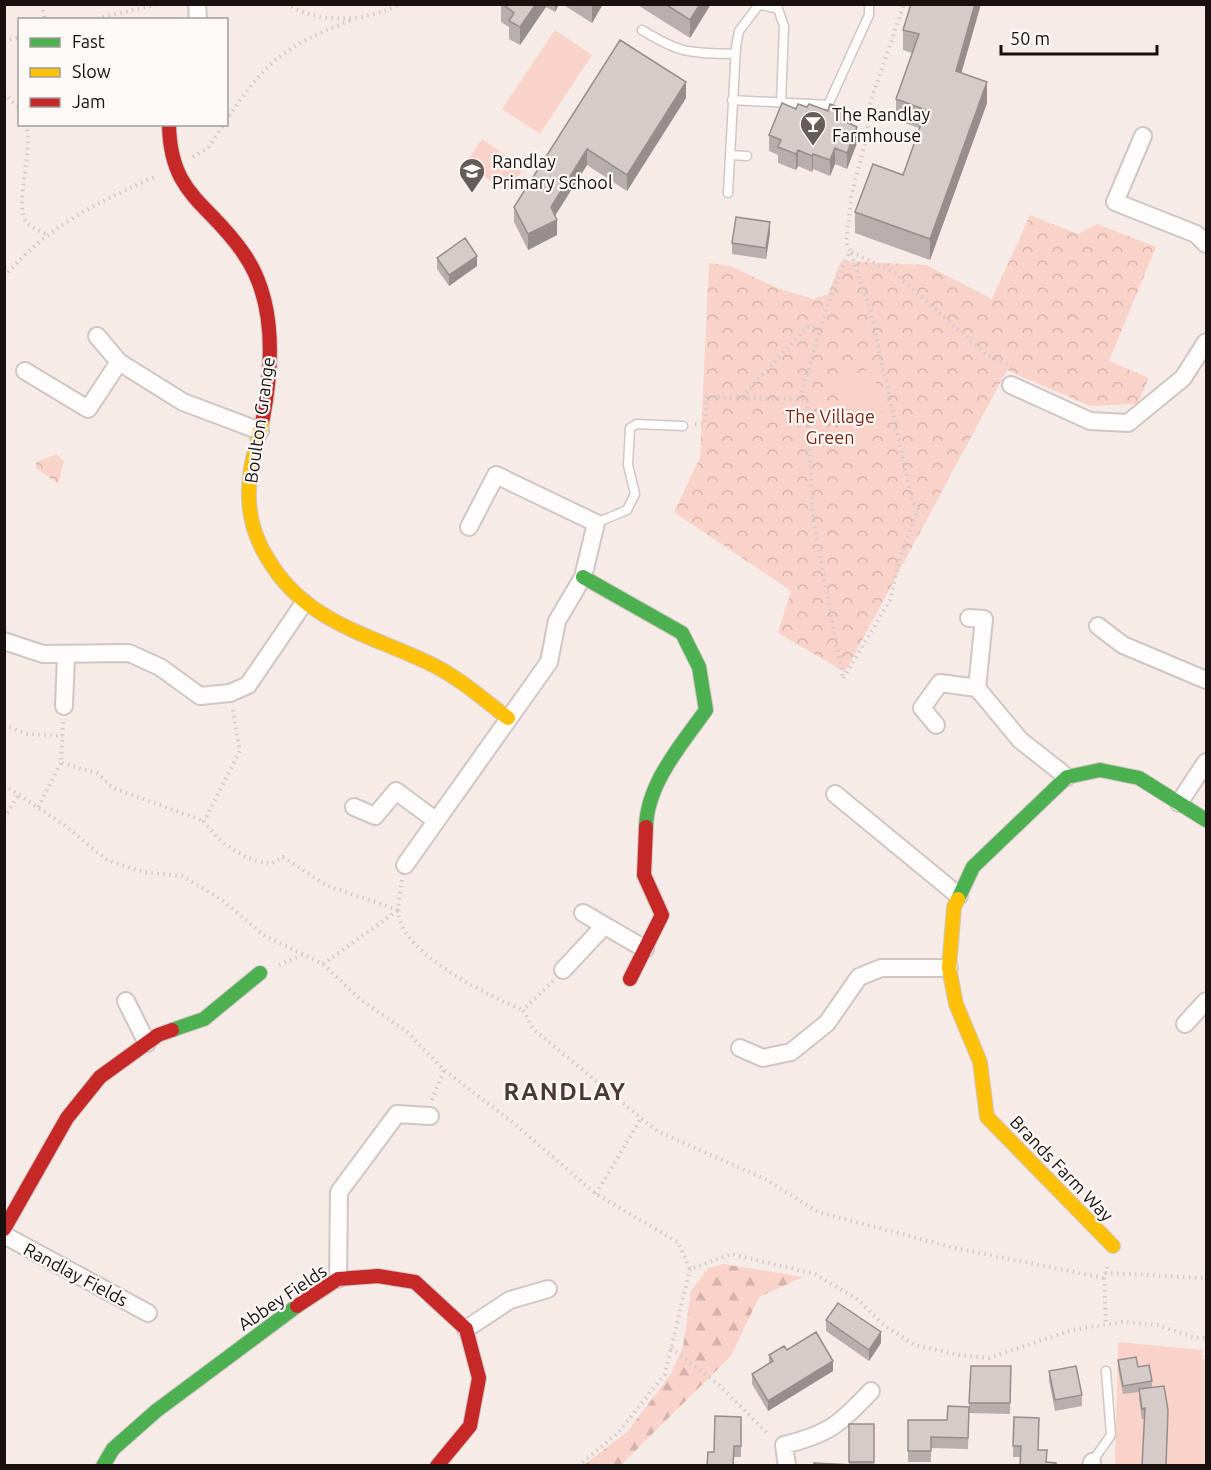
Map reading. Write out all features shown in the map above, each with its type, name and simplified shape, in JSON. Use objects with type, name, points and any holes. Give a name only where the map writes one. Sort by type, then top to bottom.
[{"type":"street","name":"Boulton Grange","points":[[169,126],[168,146],[182,186],[244,252],[256,276],[266,310],[269,377],[249,483],[254,526],[276,575],[304,603],[343,626],[436,666],[508,718]]},
{"type":"street","points":[[1143,136],[1115,201],[1196,234],[1206,244]]},
{"type":"street","points":[[97,336],[119,362],[183,402],[260,431]]},
{"type":"street","points":[[1011,385],[1090,421],[1128,423],[1200,367],[1206,342]]},
{"type":"street","points":[[25,371],[88,409],[119,362]]},
{"type":"street","points":[[405,865],[549,662],[557,621],[583,576],[596,523],[496,475],[469,527]]},
{"type":"street","points":[[583,576],[682,633],[699,667],[706,710],[666,766],[646,812],[644,875],[662,915],[630,979]]},
{"type":"street","points":[[4,641],[43,654],[129,653],[160,667],[200,696],[230,693],[248,685],[304,603]]},
{"type":"street","points":[[969,618],[984,619],[977,688]]},
{"type":"street","points":[[1098,626],[1123,645],[1206,680]]},
{"type":"street","points":[[64,706],[66,655]]},
{"type":"street","points":[[936,725],[922,708],[940,683],[977,688],[1020,740],[1067,777],[1100,770],[1139,778],[1206,820]]},
{"type":"street","points":[[1179,803],[1206,762]]},
{"type":"street","name":"Brands Farm Way","points":[[1067,777],[973,867],[954,907],[949,968],[956,1004],[980,1062],[987,1117],[1113,1246]]},
{"type":"street","points":[[354,807],[375,816],[396,791],[435,820]]},
{"type":"street","points":[[835,794],[959,896]]},
{"type":"street","points":[[583,914],[645,949]]},
{"type":"street","points":[[564,970],[604,926]]},
{"type":"street","points":[[740,1048],[762,1058],[791,1052],[827,1023],[859,977],[881,968],[949,968]]},
{"type":"street","points":[[4,1229],[67,1118],[100,1077],[158,1035],[204,1019],[260,973]]},
{"type":"street","points":[[126,1001],[147,1043]]},
{"type":"street","points":[[1185,1024],[1206,1001]]},
{"type":"street","points":[[338,1279],[339,1192],[397,1114],[428,1116]]},
{"type":"street","name":"Randlay Fields","points":[[4,1235],[148,1313]]},
{"type":"street","name":"Abbey Fields","points":[[103,1466],[113,1449],[156,1411],[284,1315],[338,1279],[378,1276],[415,1282],[466,1329]]},
{"type":"street","points":[[437,1466],[470,1426],[479,1378],[466,1329],[510,1300],[549,1289]]},
{"type":"street","points":[[788,1462],[784,1444],[812,1438],[840,1424],[871,1390]]},
{"type":"lane","points":[[732,100],[828,105],[869,15],[869,4]]},
{"type":"lane","points":[[728,193],[735,54],[739,31],[758,5],[779,7],[784,26],[781,103]]},
{"type":"lane","points":[[642,30],[670,48],[684,52],[735,54]]},
{"type":"lane","points":[[731,155],[747,156]]},
{"type":"lane","points":[[596,523],[627,510],[635,494],[628,465],[630,428],[636,424],[683,426]]},
{"type":"lane","points":[[1091,1464],[1111,1435],[1106,1371]]},
{"type":"path","points":[[100,18],[159,4]]},
{"type":"path","points":[[286,4],[327,18],[352,20]]},
{"type":"path","points":[[228,118],[243,95],[289,48],[312,35],[352,20],[383,14],[402,4]]},
{"type":"path","points":[[683,426],[705,424],[707,397],[807,400],[813,519],[843,679],[890,600],[900,558],[918,509],[912,501],[870,308],[846,242],[852,193],[868,131],[867,112],[903,4]]},
{"type":"path","points":[[4,93],[18,107]]},
{"type":"path","points":[[26,126],[30,147],[24,187],[24,214],[27,222],[48,235]]},
{"type":"path","points":[[4,277],[27,250],[90,206],[174,168],[208,148],[223,126]]},
{"type":"path","points":[[800,398],[820,329],[841,268],[850,251]]},
{"type":"path","points":[[850,251],[895,273],[987,355],[1012,366],[1011,385]]},
{"type":"path","points":[[742,397],[807,327],[820,329]]},
{"type":"path","points":[[204,821],[240,751],[230,693]]},
{"type":"path","points":[[38,807],[61,763],[64,706]]},
{"type":"path","points":[[4,725],[27,734],[63,736]]},
{"type":"path","points":[[61,763],[97,773],[113,788],[204,821],[213,834],[242,857],[271,864],[283,857],[328,886],[398,910]]},
{"type":"path","points":[[4,785],[38,807],[108,860],[143,872],[182,876],[221,899],[265,936],[323,964],[360,999],[407,1032],[444,1070],[511,1121],[596,1194],[678,1242],[690,1269],[665,1374],[618,1433],[578,1466]]},
{"type":"path","points":[[4,818],[19,794]]},
{"type":"path","points":[[405,865],[398,910],[401,926],[420,950],[485,996],[523,1010],[533,1029],[543,1039],[560,1049],[657,1131],[765,1179],[818,1212],[956,1248],[1105,1275],[1206,1278]]},
{"type":"path","points":[[323,964],[398,910]]},
{"type":"path","points":[[260,973],[303,954]]},
{"type":"path","points":[[523,1010],[564,970]]},
{"type":"path","points":[[428,1116],[444,1070]]},
{"type":"path","points":[[596,1194],[641,1118]]},
{"type":"path","points":[[1106,1325],[1105,1275],[1113,1246]]},
{"type":"path","points":[[690,1269],[731,1254],[815,1274],[856,1299],[885,1326],[915,1345],[959,1355],[989,1358],[1072,1330],[1122,1322],[1157,1325],[1193,1337],[1206,1338]]},
{"type":"path","points":[[671,1348],[719,1385],[753,1417],[788,1462]]},
{"type":"green space","points":[[555,30],[592,55],[540,134],[502,109]]},
{"type":"green space","points":[[482,139],[524,168],[507,192],[465,164]]},
{"type":"green space","name":"The Village Green","points":[[1030,215],[1078,234],[1097,224],[1156,247],[1109,361],[1149,378],[1137,404],[1090,406],[1007,370],[845,672],[778,633],[791,591],[674,512],[700,458],[709,263],[730,266],[780,289],[813,299],[828,294],[841,261],[926,265],[992,299]]},
{"type":"green space","points":[[873,369],[885,427],[852,435],[839,376]]},
{"type":"green space","points":[[56,454],[64,461],[58,484],[36,468],[36,462]]},
{"type":"green space","points":[[723,1264],[803,1277],[759,1297],[731,1356],[621,1465],[584,1465],[627,1432],[671,1374],[683,1347],[691,1291],[708,1268]]},
{"type":"green space","points":[[1118,1342],[1203,1350],[1202,1359],[1206,1359],[1206,1465],[1115,1465]]},
{"type":"building","points":[[503,4],[536,4],[520,27],[509,21],[514,13]]},
{"type":"building","points":[[665,4],[700,4],[690,20]]},
{"type":"building","points":[[911,4],[975,4],[956,71],[987,82],[930,239],[855,212],[873,164],[903,175],[926,110],[896,99],[919,34],[903,30]]},
{"type":"building","points":[[620,40],[686,82],[627,175],[587,149],[551,207],[557,220],[528,234],[514,207]]},
{"type":"building","name":"The Randlay Farmhouse","points":[[782,103],[796,109],[798,104],[807,107],[809,104],[828,111],[830,104],[852,112],[848,123],[857,127],[847,153],[835,148],[830,160],[798,150],[796,154],[778,147],[781,140],[769,135]]},
{"type":"building","points":[[736,217],[770,222],[766,248],[732,243]]},
{"type":"building","points":[[465,238],[477,256],[449,275],[437,258]]},
{"type":"building","points":[[838,1303],[881,1332],[869,1350],[826,1320]]},
{"type":"building","points":[[816,1332],[833,1361],[768,1401],[752,1374],[773,1361],[769,1355],[784,1346],[787,1350]]},
{"type":"building","points":[[1136,1357],[1138,1367],[1149,1365],[1152,1381],[1123,1386],[1118,1360]]},
{"type":"building","points":[[971,1366],[1011,1366],[1010,1403],[969,1403]]},
{"type":"building","points":[[1076,1366],[1082,1395],[1055,1400],[1049,1371]]},
{"type":"building","points":[[1164,1386],[1168,1410],[1166,1466],[1142,1466],[1145,1408],[1142,1409],[1139,1389]]},
{"type":"building","points":[[948,1406],[969,1407],[968,1438],[931,1437],[931,1451],[908,1451],[908,1420],[947,1420]]},
{"type":"building","points":[[715,1416],[741,1417],[741,1446],[734,1446],[733,1466],[707,1466],[708,1452],[714,1452]]},
{"type":"building","points":[[1014,1417],[1039,1418],[1038,1450],[1047,1450],[1046,1462],[1056,1463],[1055,1466],[1020,1466],[1021,1446],[1013,1446]]},
{"type":"building","points":[[849,1424],[874,1424],[874,1462],[849,1462]]},
{"type":"building","points":[[814,1463],[852,1465],[852,1466],[814,1466]]},
{"type":"traffic: fast","points":[[583,577],[682,633],[699,667],[706,710],[659,780],[652,795],[646,827]]},
{"type":"traffic: fast","points":[[958,899],[973,867],[1067,777],[1100,770],[1139,778],[1206,820]]},
{"type":"traffic: fast","points":[[172,1030],[204,1019],[260,973]]},
{"type":"traffic: fast","points":[[103,1466],[113,1449],[156,1411],[297,1306]]},
{"type":"traffic: slow","points":[[263,418],[250,472],[250,508],[259,543],[283,581],[320,613],[433,665],[463,683],[508,718]]},
{"type":"traffic: slow","points":[[958,899],[954,907],[949,968],[956,1004],[980,1062],[987,1117],[1113,1246]]},
{"type":"traffic: jam","points":[[169,126],[171,148],[176,167],[184,183],[244,254],[262,292],[267,312],[270,355],[263,418]]},
{"type":"traffic: jam","points":[[630,979],[662,915],[644,875],[646,827]]},
{"type":"traffic: jam","points":[[4,1229],[67,1118],[100,1077],[158,1035],[172,1030]]},
{"type":"traffic: jam","points":[[297,1306],[338,1279],[378,1276],[415,1282],[466,1329],[479,1378],[470,1426],[437,1466]]},
{"type":"place","name":"The Randlay Farmhouse","points":[[813,147]]},
{"type":"place","name":"Randlay Primary School","points":[[472,194]]},
{"type":"district","name":"RANDLAY","points":[[565,1091]]}]
